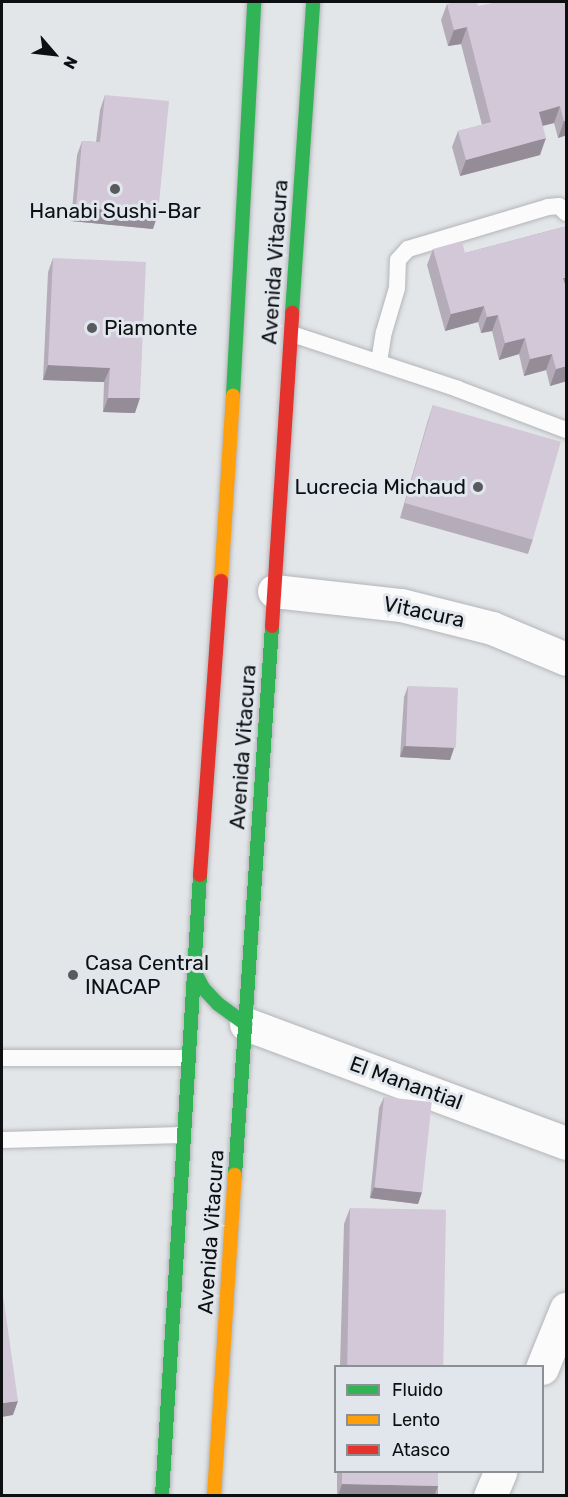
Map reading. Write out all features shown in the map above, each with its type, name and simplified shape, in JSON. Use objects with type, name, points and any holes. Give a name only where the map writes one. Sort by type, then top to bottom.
[{"type":"main road","name":"Avenida Vitacura","points":[[162,1496],[193,969],[230,456],[254,2]]},
{"type":"main road","name":"Avenida Vitacura","points":[[214,1496],[313,2]]},
{"type":"main road","points":[[193,969],[203,988],[218,1004],[246,1024]]},
{"type":"street","name":"Vitacura","points":[[274,591],[401,605],[492,628],[567,659]]},
{"type":"street","name":"El Manantial","points":[[246,1024],[567,1143]]},
{"type":"street","points":[[544,1366],[567,1309]]},
{"type":"street","points":[[490,1496],[500,1473]]},
{"type":"lane","points":[[379,362],[384,332],[397,288],[399,260],[408,249],[548,207],[559,206],[567,213]]},
{"type":"lane","points":[[292,334],[379,362],[567,430]]},
{"type":"lane","points":[[2,1058],[188,1058]]},
{"type":"lane","points":[[2,1140],[183,1135]]},
{"type":"building","points":[[477,2],[478,6],[497,2],[567,2],[567,22],[565,23],[567,28],[567,121],[564,121],[560,106],[539,112],[546,138],[466,160],[458,131],[491,122],[467,27],[454,30],[447,4]]},
{"type":"building","name":"Hanabi Sushi-Bar","points":[[105,95],[169,101],[158,214],[76,207],[82,141],[100,142]]},
{"type":"building","points":[[567,226],[567,278],[563,278],[567,291],[567,366],[556,369],[552,354],[530,359],[525,338],[505,343],[498,315],[487,317],[484,306],[451,314],[433,249],[462,241],[465,253]]},
{"type":"building","name":"Piamonte","points":[[53,258],[146,262],[140,398],[108,398],[110,368],[48,365]]},
{"type":"building","name":"Lucrecia Michaud","points":[[433,405],[561,442],[533,540],[405,503]]},
{"type":"building","points":[[408,686],[458,688],[456,748],[406,746]]},
{"type":"building","points":[[384,1097],[432,1102],[422,1193],[374,1188]]},
{"type":"building","points":[[350,1208],[446,1210],[443,1365],[347,1365]]},
{"type":"building","points":[[2,1288],[18,1401],[2,1403]]},
{"type":"building","points":[[342,1473],[438,1473],[438,1486],[342,1484]]},
{"type":"traffic: fast","points":[[233,395],[254,2]]},
{"type":"traffic: fast","points":[[292,313],[313,2]]},
{"type":"traffic: fast","points":[[235,1175],[272,626]]},
{"type":"traffic: fast","points":[[162,1496],[200,875]]},
{"type":"traffic: fast","points":[[193,969],[203,988],[218,1004],[246,1024]]},
{"type":"traffic: slow","points":[[221,581],[233,395]]},
{"type":"traffic: slow","points":[[214,1496],[235,1175]]},
{"type":"traffic: jam","points":[[272,626],[292,313]]},
{"type":"traffic: jam","points":[[200,875],[221,581]]},
{"type":"place","name":"Hanabi Sushi-Bar","points":[[115,189]]},
{"type":"place","name":"Piamonte","points":[[92,328]]},
{"type":"place","name":"Lucrecia Michaud","points":[[478,487]]},
{"type":"place","name":"Casa Central INACAP","points":[[73,975]]}]
